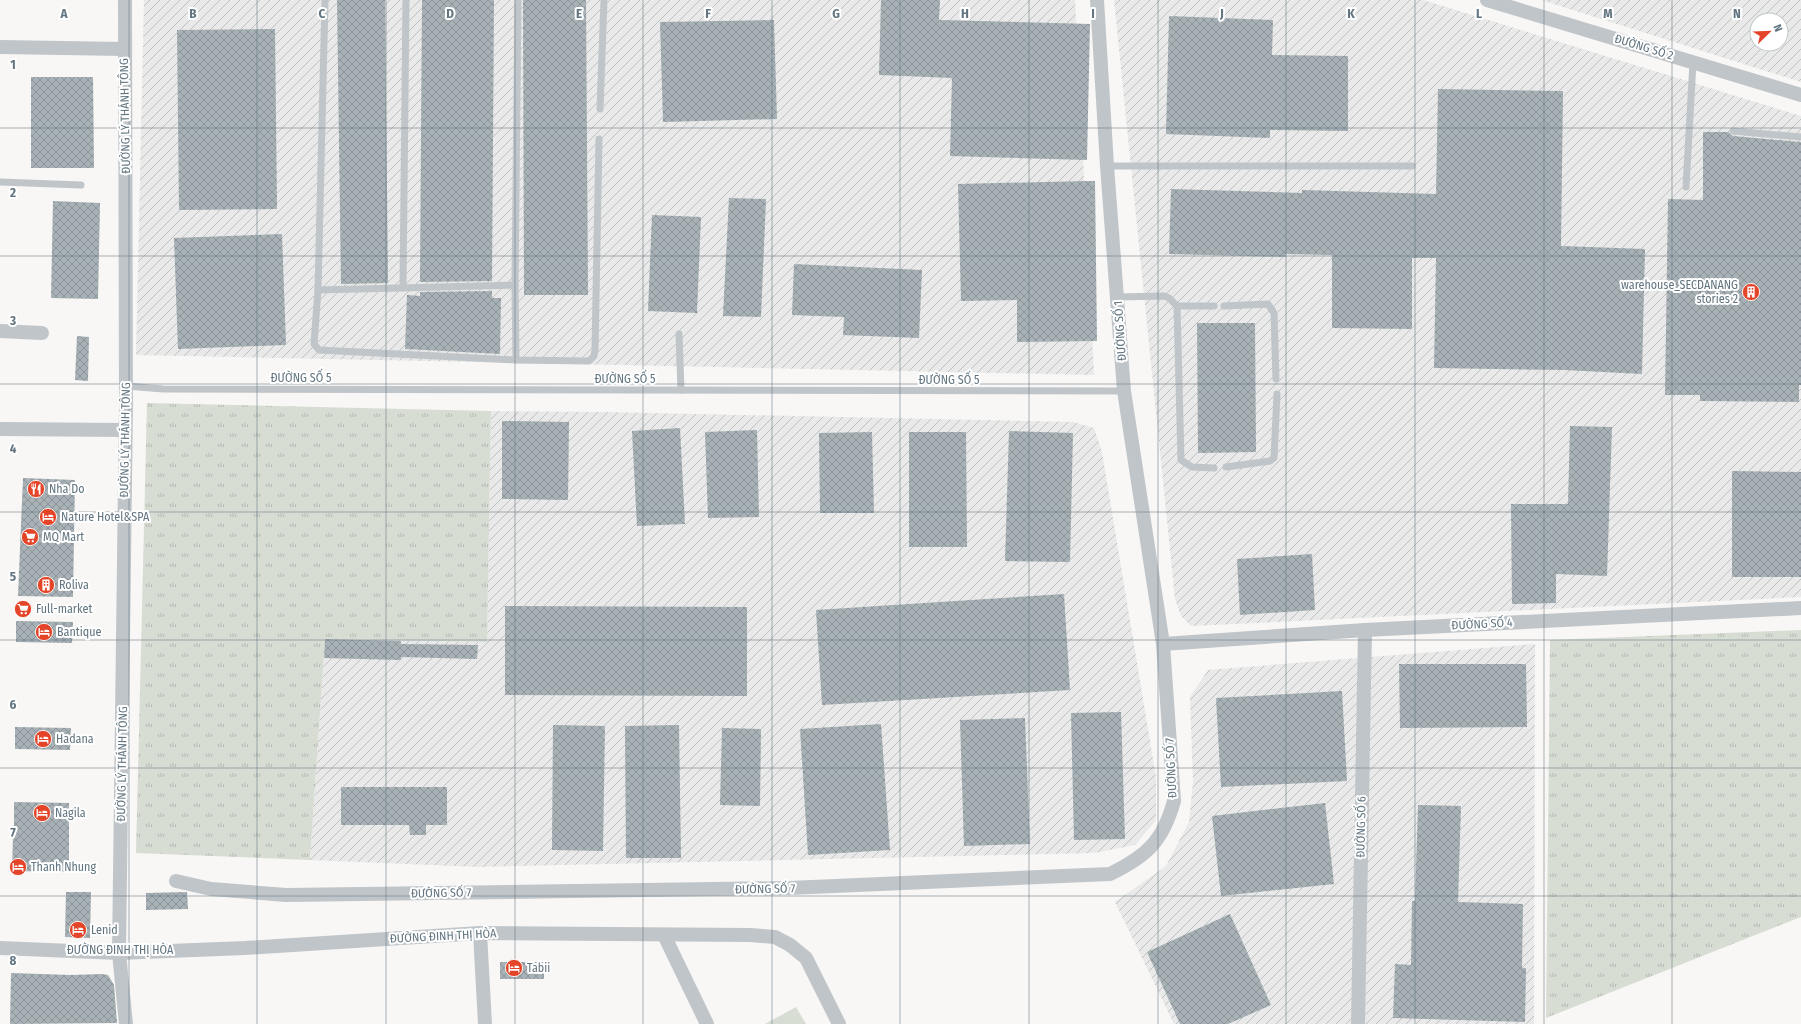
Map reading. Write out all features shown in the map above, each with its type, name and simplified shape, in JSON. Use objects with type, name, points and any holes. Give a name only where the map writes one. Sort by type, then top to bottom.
[{"type":"street","name":"ĐƯỜNG LÝ THÁNH TÔNG","points":[[125,0],[126,386],[119,953],[126,1024]]},
{"type":"street","name":"ĐƯỜNG SỐ 1","points":[[1097,0],[1107,166],[1124,391],[1163,644],[1164,659]]},
{"type":"street","name":"ĐƯỜNG SỐ 2","points":[[1487,0],[1801,94]]},
{"type":"street","points":[[0,47],[124,49]]},
{"type":"street","points":[[0,331],[42,333]]},
{"type":"street","points":[[0,429],[125,430]]},
{"type":"street","name":"ĐƯỜNG SỐ 4","points":[[1163,644],[1365,630],[1801,608]]},
{"type":"street","name":"ĐƯỜNG SỐ 6","points":[[1358,1024],[1365,630]]},
{"type":"street","name":"ĐƯỜNG SỐ 7","points":[[176,881],[211,889],[294,895],[818,888],[1110,874],[1131,864],[1151,848],[1168,822],[1174,801],[1164,659]]},
{"type":"street","points":[[480,933],[484,1024]]},
{"type":"street","name":"ĐƯỜNG ĐINH THỊ HÒA","points":[[0,948],[119,953],[245,948],[480,933],[775,937],[790,945],[806,958],[839,1024]]},
{"type":"street","points":[[664,935],[708,1024]]},
{"type":"lane","points":[[325,0],[318,290],[314,344],[319,350],[516,360],[589,361],[594,356],[599,139]]},
{"type":"lane","points":[[403,288],[406,0]]},
{"type":"lane","points":[[516,360],[515,285],[518,0]]},
{"type":"lane","points":[[600,110],[604,0]]},
{"type":"lane","points":[[1686,187],[1693,62]]},
{"type":"lane","points":[[1733,131],[1801,137]]},
{"type":"lane","points":[[1107,166],[1412,166]]},
{"type":"lane","points":[[0,182],[81,185]]},
{"type":"lane","points":[[318,290],[515,285]]},
{"type":"lane","points":[[1117,297],[1164,296],[1169,298],[1177,306],[1181,460],[1192,467],[1214,468]]},
{"type":"lane","points":[[1224,306],[1268,304],[1272,308],[1274,313],[1276,380]]},
{"type":"lane","points":[[1177,306],[1214,306]]},
{"type":"lane","points":[[679,334],[681,390]]},
{"type":"lane","name":"ĐƯỜNG SỐ 5","points":[[126,386],[163,389],[1124,391]]},
{"type":"lane","points":[[1226,467],[1270,461],[1274,458],[1277,394]]},
{"type":"shaded area","points":[[144,0],[1075,0],[1094,375],[136,355]]},
{"type":"shaded area","points":[[1114,0],[1423,0],[1801,116],[1801,597],[1191,626],[1181,616],[1175,599]]},
{"type":"shaded area","points":[[1541,0],[1801,0],[1801,82]]},
{"type":"shaded area","points":[[491,411],[1073,422],[1094,428],[1102,452],[1156,777],[1156,820],[1135,845],[1094,853],[479,867],[310,860],[325,639],[487,642]]},
{"type":"shaded area","points":[[1535,644],[1534,1024],[1174,1024],[1115,902],[1166,866],[1189,822],[1193,781],[1190,697],[1208,670]]},
{"type":"green space","points":[[147,403],[491,411],[487,642],[325,639],[310,860],[136,853]]},
{"type":"green space","points":[[1801,630],[1801,917],[1546,1018],[1550,640]]},
{"type":"green space","points":[[796,1007],[806,1024],[765,1024]]},
{"type":"building","points":[[337,0],[385,0],[388,283],[341,284]]},
{"type":"building","points":[[422,0],[494,0],[492,281],[420,282]]},
{"type":"building","points":[[523,0],[586,0],[588,295],[524,295]]},
{"type":"building","points":[[881,0],[940,0],[939,20],[1090,24],[1087,160],[950,156],[952,78],[879,75]]},
{"type":"building","points":[[1169,16],[1273,20],[1272,55],[1348,56],[1348,131],[1270,130],[1270,138],[1166,134]]},
{"type":"building","points":[[774,20],[777,119],[663,122],[660,22]]},
{"type":"building","points":[[275,29],[277,209],[179,210],[177,30]]},
{"type":"building","points":[[31,77],[93,77],[94,168],[31,168]]},
{"type":"building","points":[[1438,89],[1563,91],[1561,246],[1645,249],[1642,374],[1564,370],[1434,368],[1436,258],[1412,258],[1412,329],[1332,328],[1332,255],[1286,254],[1286,257],[1169,254],[1171,189],[1302,193],[1302,190],[1436,194]]},
{"type":"building","name":"warehouse_SECDANANG stories 2","points":[[1703,132],[1728,132],[1733,136],[1801,142],[1801,385],[1799,385],[1799,402],[1700,401],[1700,395],[1665,395],[1668,199],[1703,200]]},
{"type":"building","points":[[1095,181],[1097,341],[1017,342],[1017,300],[961,301],[958,184]]},
{"type":"building","points":[[729,198],[766,199],[761,317],[723,316]]},
{"type":"building","points":[[53,201],[100,203],[98,299],[51,298]]},
{"type":"building","points":[[652,215],[701,217],[697,313],[648,311]]},
{"type":"building","points":[[282,234],[286,345],[178,349],[174,238]]},
{"type":"building","points":[[794,264],[922,270],[919,338],[843,335],[844,317],[792,315]]},
{"type":"building","points":[[492,291],[492,298],[501,298],[500,354],[405,349],[407,295],[420,296],[420,292]]},
{"type":"building","points":[[1197,323],[1255,323],[1256,452],[1198,453]]},
{"type":"building","points":[[77,336],[89,337],[88,381],[75,380]]},
{"type":"building","points":[[502,421],[569,422],[568,500],[502,499]]},
{"type":"building","points":[[1570,426],[1612,427],[1607,576],[1556,574],[1556,603],[1512,604],[1511,504],[1568,504]]},
{"type":"building","points":[[680,428],[685,524],[637,526],[632,431]]},
{"type":"building","points":[[757,430],[759,517],[708,518],[705,432]]},
{"type":"building","points":[[1009,431],[1073,433],[1070,562],[1005,561]]},
{"type":"building","points":[[872,432],[874,513],[820,513],[819,433]]},
{"type":"building","points":[[909,432],[966,432],[967,547],[909,547]]},
{"type":"building","points":[[1732,471],[1801,472],[1801,577],[1732,577]]},
{"type":"building","points":[[23,478],[75,480],[73,597],[18,596]]},
{"type":"building","points":[[1312,554],[1315,610],[1240,615],[1237,559]]},
{"type":"building","points":[[1064,594],[1070,690],[822,705],[816,610]]},
{"type":"building","points":[[505,606],[747,607],[747,696],[505,695]]},
{"type":"building","name":"Bantique","points":[[16,621],[73,622],[72,643],[16,642]]},
{"type":"building","points":[[325,639],[401,641],[401,644],[478,645],[477,659],[401,657],[401,660],[324,658]]},
{"type":"building","points":[[1399,664],[1526,664],[1527,727],[1400,728]]},
{"type":"building","points":[[1342,691],[1347,781],[1221,787],[1216,698]]},
{"type":"building","points":[[1121,712],[1125,839],[1074,840],[1071,713]]},
{"type":"building","points":[[1025,718],[1030,844],[964,846],[960,720]]},
{"type":"building","points":[[881,724],[890,850],[808,855],[800,729]]},
{"type":"building","points":[[553,725],[605,726],[603,851],[552,850]]},
{"type":"building","points":[[679,725],[681,858],[626,858],[625,726]]},
{"type":"building","name":"Hadana","points":[[15,727],[71,728],[70,750],[15,749]]},
{"type":"building","points":[[722,728],[761,729],[760,806],[720,805]]},
{"type":"building","points":[[341,787],[447,787],[447,825],[426,825],[426,835],[410,835],[409,825],[341,825]]},
{"type":"building","points":[[14,802],[69,803],[69,872],[12,871]]},
{"type":"building","points":[[1325,803],[1334,884],[1221,896],[1212,816]]},
{"type":"building","points":[[1418,805],[1461,806],[1458,902],[1523,904],[1522,968],[1526,968],[1525,1022],[1393,1018],[1395,964],[1411,965],[1412,901],[1415,901]]},
{"type":"building","points":[[66,892],[91,892],[90,938],[65,937]]},
{"type":"building","points":[[187,892],[188,909],[146,910],[146,893]]},
{"type":"building","points":[[1230,914],[1271,1005],[1228,1024],[1180,1024],[1147,952]]},
{"type":"building","points":[[500,962],[544,962],[544,979],[500,979]]},
{"type":"building","points":[[11,973],[108,975],[114,985],[117,1023],[10,1024]]},
{"type":"place","name":"warehouse_SECDANANG stories 2","points":[[1751,292]]},
{"type":"place","name":"Nha Do","points":[[36,489]]},
{"type":"place","name":"Nature Hotel&SPA","points":[[48,517]]},
{"type":"place","name":"MQ Mart","points":[[30,537]]},
{"type":"place","name":"Roliva","points":[[46,585]]},
{"type":"place","name":"Full-market","points":[[23,609]]},
{"type":"place","name":"Bantique","points":[[44,632]]},
{"type":"place","name":"Hadana","points":[[43,739]]},
{"type":"place","name":"Nagila","points":[[42,813]]},
{"type":"place","name":"Thanh Nhung","points":[[18,867]]},
{"type":"place","name":"Lenid","points":[[78,930]]},
{"type":"place","name":"Tabii","points":[[514,968]]}]
